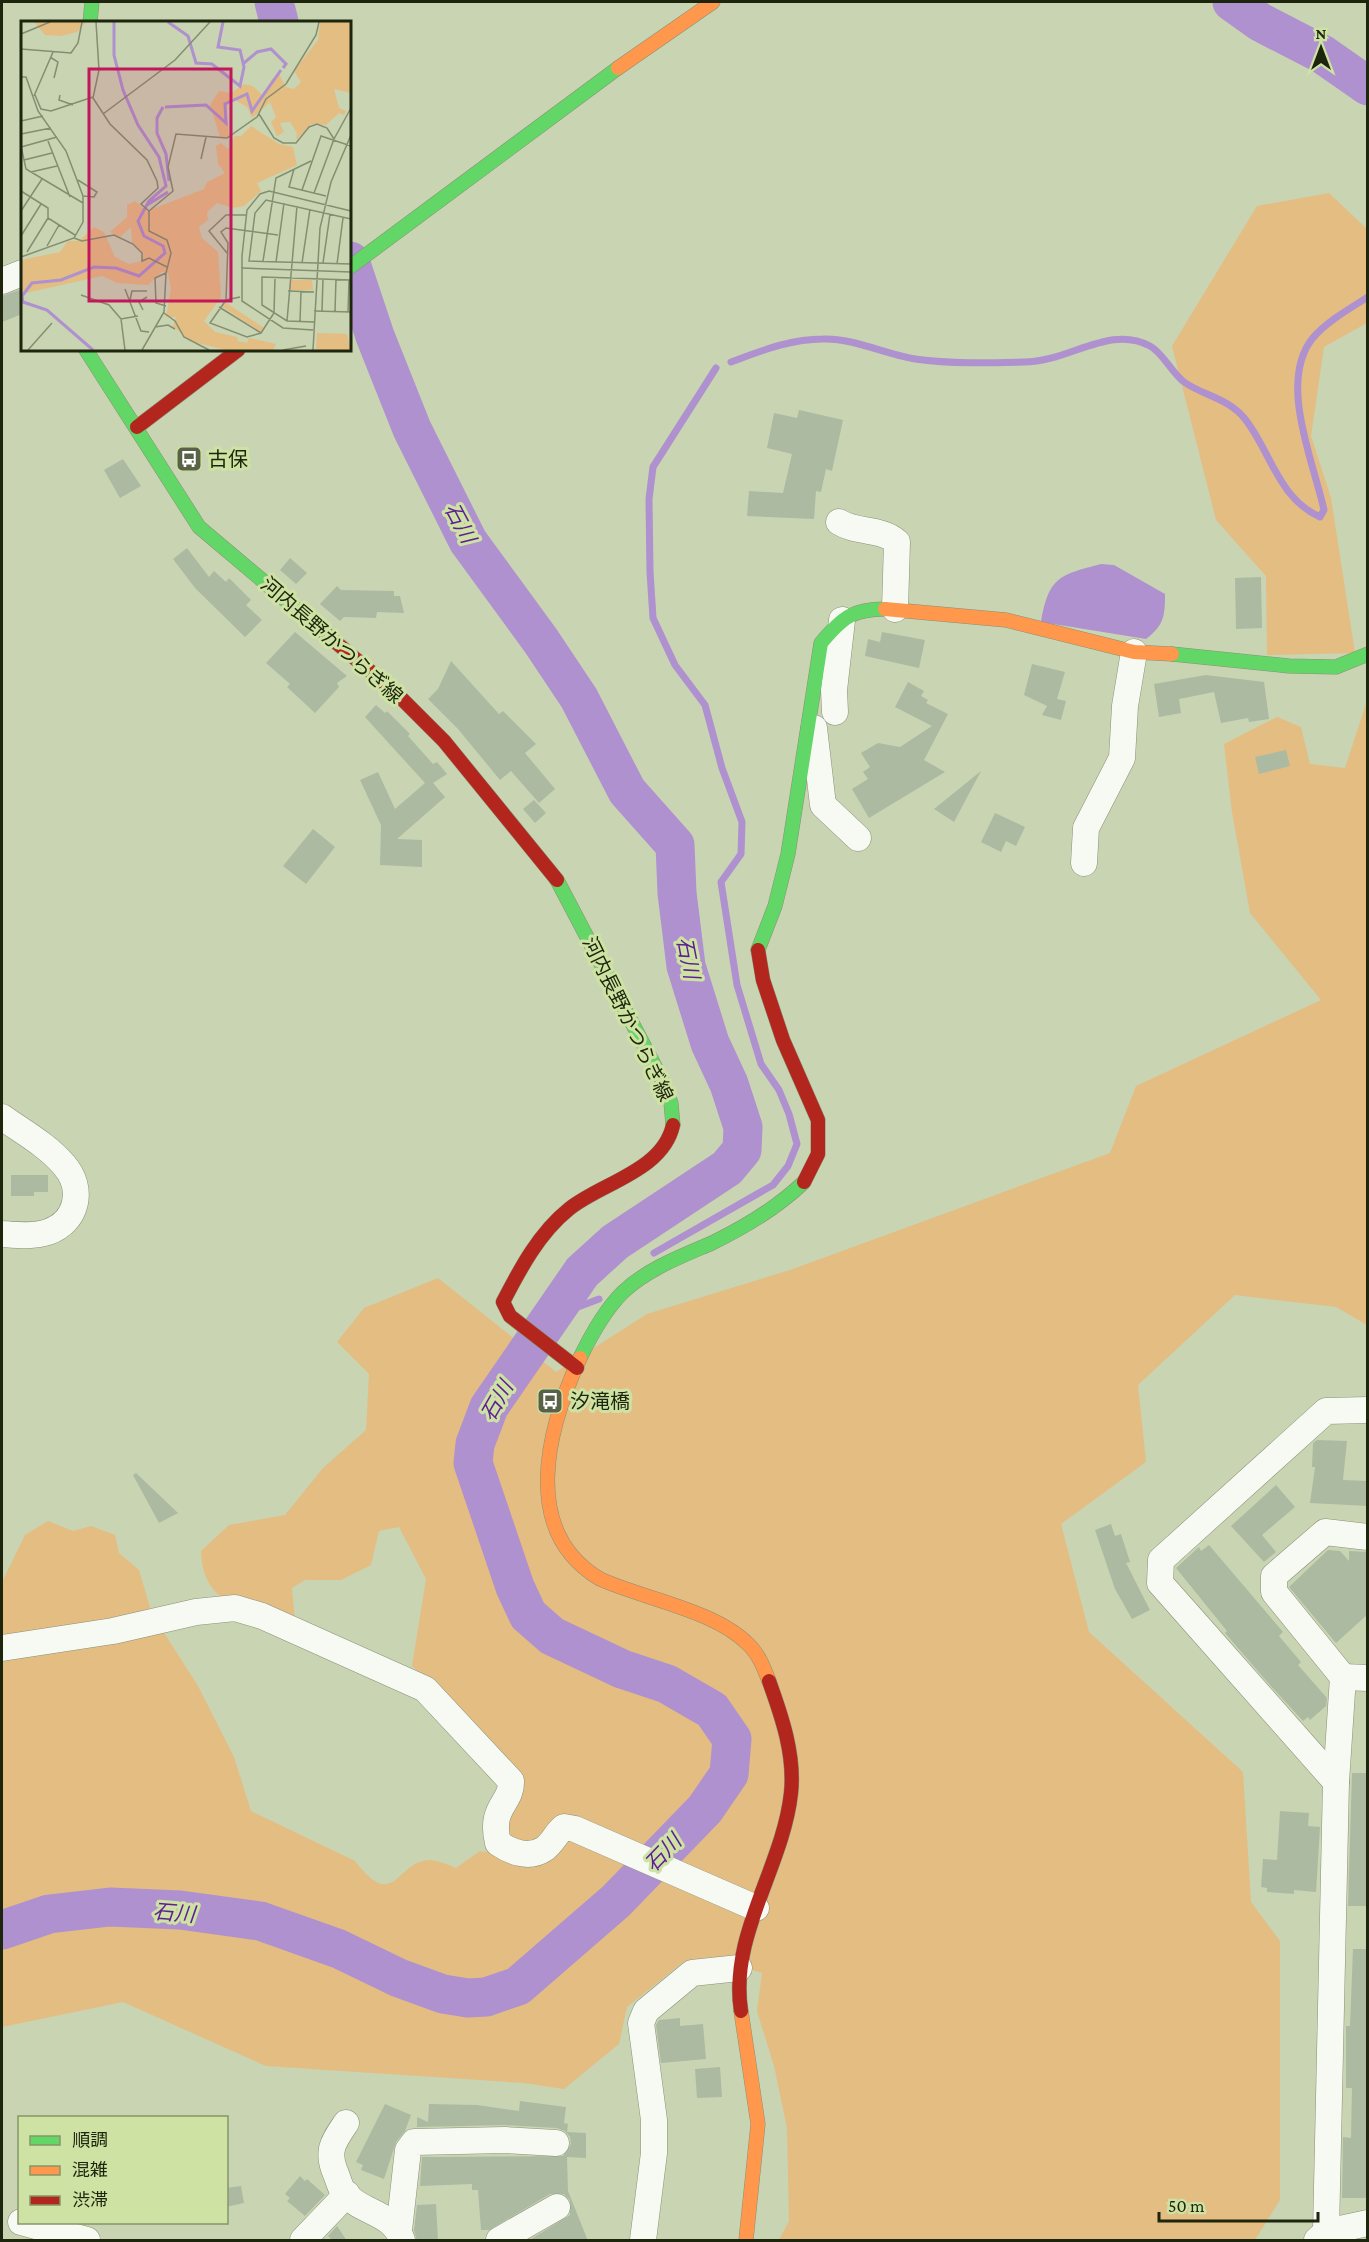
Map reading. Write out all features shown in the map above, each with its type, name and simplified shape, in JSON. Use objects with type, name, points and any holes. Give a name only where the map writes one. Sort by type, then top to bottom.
[{"type":"main road","points":[[90,21],[92,2]]},
{"type":"main road","points":[[351,266],[636,54],[713,2]]},
{"type":"main road","name":"河内長野かつらぎ線","points":[[87,351],[199,527],[396,693],[444,741],[558,881],[660,1076],[670,1101],[674,1121],[667,1144],[648,1161],[570,1209],[537,1244],[502,1302],[510,1316],[574,1366]]},
{"type":"main road","points":[[137,427],[237,351]]},
{"type":"main road","points":[[746,2241],[758,2124],[738,1994],[739,1968],[749,1905],[786,1822],[792,1777],[786,1734],[773,1693],[753,1649],[726,1628],[595,1575],[575,1562],[560,1535],[550,1507],[547,1473],[549,1443],[574,1366],[603,1318],[625,1291],[660,1268],[761,1218],[790,1198],[813,1172],[821,1132],[819,1120],[783,1040],[763,980],[758,948],[782,884],[821,643],[851,613],[871,609],[895,609],[1006,620],[1134,652],[1215,657],[1289,666],[1336,667],[1368,654]]},
{"type":"street","points":[[2,281],[21,273]]},
{"type":"street","points":[[839,522],[847,527],[887,535],[897,542],[895,609]]},
{"type":"street","points":[[835,712],[834,690],[842,620]]},
{"type":"street","points":[[1084,863],[1086,828],[1122,758],[1125,706],[1134,652]]},
{"type":"street","points":[[809,712],[817,739],[823,805],[858,838]]},
{"type":"street","points":[[2,1117],[39,1143],[65,1166],[77,1197],[73,1212],[62,1226],[46,1233],[22,1236],[2,1234]]},
{"type":"street","points":[[1336,1782],[1160,1583],[1161,1560],[1326,1411],[1368,1410]]},
{"type":"street","points":[[1368,1537],[1325,1532],[1274,1576],[1274,1592],[1355,1678],[1336,1782],[1321,2236],[1368,2223]]},
{"type":"street","points":[[2,1648],[113,1631],[171,1615],[235,1608],[262,1616],[425,1689],[511,1780],[511,1787],[497,1811],[494,1827],[498,1843],[511,1852],[528,1854],[544,1849],[564,1827],[575,1829],[749,1905]]},
{"type":"street","points":[[643,2241],[654,2153],[654,2120],[640,2023],[646,2011],[692,1973],[739,1968]]},
{"type":"street","points":[[346,2123],[331,2146],[333,2167],[347,2194],[387,2218],[400,2235]]},
{"type":"street","points":[[400,2235],[408,2150],[414,2142],[505,2140],[556,2143]]},
{"type":"street","points":[[303,2241],[347,2194]]},
{"type":"street","points":[[499,2241],[557,2207]]},
{"type":"street","points":[[2,2217],[18,2221]]},
{"type":"street","points":[[27,2224],[87,2241]]},
{"type":"shaded area","points":[[1329,193],[1367,229],[1367,323],[1324,347],[1311,436],[1331,498],[1355,653],[1267,655],[1266,576],[1216,520],[1172,346],[1257,206]]},
{"type":"shaded area","points":[[1101,564],[1114,565],[1165,594],[1162,620],[1157,629],[1146,639],[1041,622],[1048,596],[1058,580],[1075,571]]},
{"type":"shaded area","points":[[1367,701],[1367,1325],[1336,1307],[1235,1295],[1138,1385],[1146,1462],[1061,1524],[1089,1632],[1243,1772],[1251,1902],[1280,1941],[1280,2200],[1255,2240],[779,2240],[789,2221],[787,2128],[774,2066],[757,2011],[762,1973],[708,1957],[682,1963],[627,2007],[619,2044],[564,2089],[524,2083],[266,2066],[123,2002],[2,2027],[2,1582],[25,1535],[48,1521],[73,1531],[91,1526],[115,1535],[119,1553],[139,1570],[152,1614],[198,1686],[234,1757],[251,1811],[355,1861],[368,1876],[379,1883],[387,1884],[394,1881],[409,1868],[429,1860],[456,1868],[480,1851],[498,1854],[521,1773],[467,1715],[412,1666],[426,1579],[399,1527],[379,1531],[371,1565],[341,1580],[305,1580],[292,1588],[295,1622],[231,1603],[210,1585],[204,1570],[201,1551],[229,1525],[285,1515],[323,1468],[366,1430],[369,1374],[337,1342],[364,1308],[438,1278],[556,1372],[647,1314],[790,1270],[1110,1153],[1136,1086],[1321,1000],[1250,913],[1232,812],[1224,744],[1277,717],[1301,727],[1310,764],[1345,768]]},
{"type":"building","points":[[21,289],[21,314],[2,322],[2,296]]},
{"type":"building","points":[[799,410],[843,420],[832,471],[826,469],[821,492],[816,491],[814,519],[747,516],[749,491],[783,493],[792,454],[767,448],[774,413],[797,418]]},
{"type":"building","points":[[123,459],[141,486],[120,498],[104,470]]},
{"type":"building","points":[[187,548],[209,577],[214,571],[226,582],[229,578],[251,600],[246,605],[262,620],[245,637],[195,588],[173,559]]},
{"type":"building","points":[[290,558],[307,573],[296,584],[280,570]]},
{"type":"building","points":[[1261,577],[1262,628],[1236,629],[1235,578]]},
{"type":"building","points":[[337,586],[341,590],[394,591],[394,596],[400,596],[404,613],[377,612],[376,618],[344,617],[340,621],[320,604]]},
{"type":"building","points":[[295,632],[347,676],[337,683],[339,687],[315,713],[287,687],[290,684],[266,663]]},
{"type":"building","points":[[882,632],[925,640],[919,668],[865,656],[868,639],[880,642]]},
{"type":"building","points":[[451,661],[499,714],[503,711],[536,744],[525,753],[555,789],[539,803],[511,771],[500,780],[458,729],[428,699],[438,689]]},
{"type":"building","points":[[1032,664],[1065,672],[1057,699],[1066,701],[1061,720],[1042,715],[1047,706],[1024,695]]},
{"type":"building","points":[[1206,675],[1264,682],[1269,719],[1249,722],[1248,718],[1221,723],[1214,692],[1179,699],[1181,713],[1159,717],[1154,684]]},
{"type":"building","points":[[908,682],[924,691],[921,696],[928,700],[926,703],[948,714],[924,760],[945,772],[869,818],[852,789],[868,779],[863,772],[870,767],[861,753],[878,743],[900,747],[932,726],[895,707]]},
{"type":"building","points":[[376,705],[385,713],[387,711],[410,734],[408,736],[433,764],[437,762],[447,774],[433,783],[445,797],[397,839],[422,840],[422,867],[380,865],[381,825],[360,780],[378,772],[395,809],[425,783],[365,717]]},
{"type":"building","points":[[1286,750],[1290,766],[1259,774],[1255,757]]},
{"type":"building","points":[[981,771],[954,822],[934,809]]},
{"type":"building","points":[[534,800],[546,813],[535,823],[523,809]]},
{"type":"building","points":[[995,813],[1025,827],[1016,846],[1006,841],[1001,852],[981,842]]},
{"type":"building","points":[[313,829],[335,847],[306,884],[283,866]]},
{"type":"building","points":[[11,1175],[48,1175],[48,1192],[34,1192],[34,1196],[11,1196]]},
{"type":"building","points":[[1317,1440],[1347,1441],[1343,1480],[1368,1481],[1368,1506],[1310,1503],[1315,1467],[1312,1467],[1313,1443]]},
{"type":"building","points":[[136,1473],[178,1513],[159,1523],[133,1475]]},
{"type":"building","points":[[1276,1485],[1295,1507],[1262,1535],[1276,1552],[1264,1562],[1231,1526]]},
{"type":"building","points":[[1111,1524],[1115,1536],[1121,1534],[1130,1562],[1126,1563],[1150,1610],[1132,1619],[1115,1589],[1095,1530]]},
{"type":"building","points":[[1209,1545],[1283,1632],[1279,1636],[1301,1662],[1298,1665],[1327,1698],[1326,1706],[1310,1720],[1308,1717],[1303,1721],[1270,1685],[1225,1633],[1227,1631],[1176,1568],[1199,1547],[1201,1551]]},
{"type":"building","points":[[1328,1550],[1340,1551],[1349,1561],[1349,1551],[1368,1552],[1368,1614],[1336,1643],[1289,1587]]},
{"type":"building","points":[[1352,1773],[1368,1773],[1368,1906],[1348,1906]]},
{"type":"building","points":[[1280,1811],[1309,1813],[1308,1826],[1320,1827],[1316,1892],[1294,1890],[1294,1894],[1267,1892],[1267,1888],[1261,1887],[1263,1859],[1277,1860]]},
{"type":"building","points":[[1353,1949],[1368,1949],[1368,2198],[1342,2198],[1343,2137],[1351,2138],[1352,2088],[1346,2088],[1346,2026],[1350,2026]]},
{"type":"building","points":[[680,2018],[680,2026],[703,2024],[706,2059],[661,2063],[656,2025],[659,2020]]},
{"type":"building","points":[[720,2067],[722,2097],[697,2098],[695,2069]]},
{"type":"building","points":[[520,2101],[566,2107],[564,2123],[568,2124],[567,2132],[586,2133],[586,2158],[567,2157],[568,2191],[588,2241],[528,2241],[570,2215],[570,2200],[564,2194],[550,2194],[489,2230],[481,2230],[478,2190],[472,2190],[472,2184],[420,2186],[422,2157],[563,2156],[571,2144],[570,2137],[565,2131],[557,2128],[505,2125],[417,2127],[417,2117],[428,2122],[429,2104],[477,2105],[519,2111]]},
{"type":"building","points":[[385,2104],[411,2115],[405,2131],[396,2142],[384,2179],[361,2170],[363,2165],[356,2162]]},
{"type":"building","points":[[300,2176],[305,2181],[307,2179],[325,2195],[305,2216],[287,2201],[290,2198],[285,2194]]},
{"type":"building","points":[[241,2186],[244,2203],[228,2207],[228,2188]]},
{"type":"building","points":[[436,2204],[438,2241],[417,2241],[414,2230],[417,2205]]},
{"type":"building","points":[[337,2226],[347,2241],[333,2241],[328,2236]]},
{"type":"waterway","name":"石川","points":[[274,2],[279,21]]},
{"type":"waterway","name":"石川","points":[[1232,2],[1260,22],[1322,54],[1368,86]]},
{"type":"waterway","name":"石川","points":[[2,1930],[49,1914],[110,1907],[180,1910],[260,1921],[339,1949],[399,1978],[443,1994],[468,1998],[486,1997],[518,1986],[616,1901],[705,1809],[729,1774],[732,1739],[712,1710],[667,1684],[622,1669],[552,1636],[528,1615],[515,1587],[473,1463],[475,1444],[489,1407],[582,1272],[615,1242],[727,1168],[742,1150],[743,1127],[729,1084],[710,1043],[686,966],[677,893],[675,845],[627,791],[579,698],[541,641],[468,541],[412,429],[375,336],[351,264]]},
{"type":"waterway","points":[[731,362],[776,346],[811,340],[846,341],[915,359],[983,363],[1041,360],[1104,341],[1135,340],[1155,349],[1184,382],[1224,402],[1238,412],[1254,432],[1276,473],[1294,498],[1306,509],[1320,517],[1324,510],[1307,447],[1298,400],[1298,378],[1302,357],[1312,339],[1324,327],[1368,297]]},
{"type":"waterway","points":[[654,1253],[773,1185],[788,1166],[797,1144],[789,1114],[779,1090],[761,1064],[737,985],[721,882],[741,854],[742,822],[722,768],[705,705],[675,665],[653,618],[649,499],[653,467],[716,368]]},
{"type":"waterway","points":[[549,1318],[599,1299]]},
{"type":"traffic: fast","points":[[90,21],[92,2]]},
{"type":"traffic: fast","points":[[351,266],[618,68]]},
{"type":"traffic: fast","points":[[87,351],[199,527],[301,613]]},
{"type":"traffic: fast","points":[[758,950],[775,906],[788,854],[821,643],[835,627],[856,613],[885,609]]},
{"type":"traffic: fast","points":[[1172,654],[1289,666],[1336,667],[1368,654]]},
{"type":"traffic: fast","points":[[557,880],[660,1076],[671,1103],[673,1125]]},
{"type":"traffic: fast","points":[[580,1358],[604,1315],[616,1299],[632,1284],[665,1264],[749,1223],[783,1200],[804,1182]]},
{"type":"traffic: slow","points":[[618,68],[713,2]]},
{"type":"traffic: slow","points":[[885,609],[1006,620],[1134,652],[1172,654]]},
{"type":"traffic: slow","points":[[580,1358],[558,1415],[551,1446],[548,1476],[550,1506],[558,1534],[575,1559],[600,1579],[699,1614],[735,1633],[756,1653],[769,1681]]},
{"type":"traffic: slow","points":[[741,2011],[758,2124],[746,2240]]},
{"type":"traffic: jam","points":[[137,427],[237,351]]},
{"type":"traffic: jam","points":[[301,613],[396,693],[444,741],[557,880]]},
{"type":"traffic: jam","points":[[758,950],[763,980],[783,1040],[818,1120],[818,1154],[804,1182]]},
{"type":"traffic: jam","points":[[577,1368],[510,1316],[503,1302],[531,1252],[548,1229],[582,1200],[644,1165],[667,1141],[673,1125]]},
{"type":"traffic: jam","points":[[741,2011],[739,1983],[749,1928],[778,1848],[791,1793],[789,1750],[783,1722],[769,1681]]},
{"type":"place","name":"古保","points":[[189,459]]},
{"type":"place","name":"汐滝橋","points":[[550,1401]]}]
